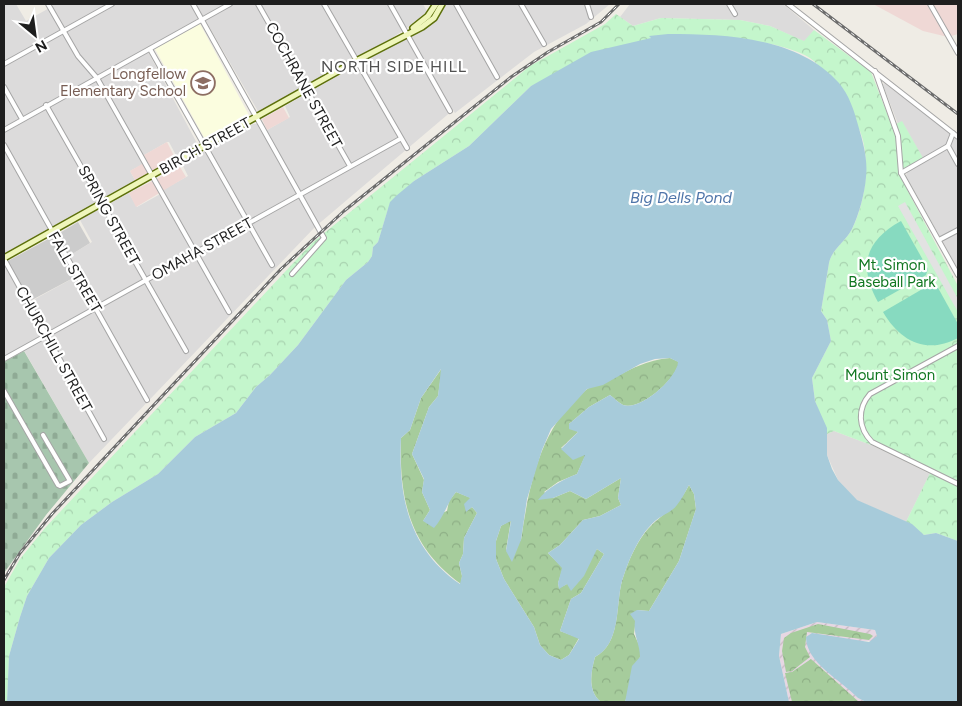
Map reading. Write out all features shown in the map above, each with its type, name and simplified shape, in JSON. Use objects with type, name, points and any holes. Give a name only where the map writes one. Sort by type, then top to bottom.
[{"type":"main road","name":"BIRCH STREET","points":[[406,33],[428,16],[436,4]]},
{"type":"main road","name":"BIRCH STREET","points":[[4,258],[432,20],[442,4]]},
{"type":"street","points":[[48,4],[78,56],[97,78],[229,312]]},
{"type":"street","points":[[4,64],[112,4]]},
{"type":"street","points":[[193,4],[324,238],[292,274]]},
{"type":"street","points":[[4,130],[230,4]]},
{"type":"street","name":"COCHRANE STREET","points":[[258,4],[350,166]]},
{"type":"street","points":[[324,4],[400,139],[407,148]]},
{"type":"street","points":[[390,4],[450,111]]},
{"type":"street","points":[[450,4],[456,4],[497,77]]},
{"type":"street","points":[[521,4],[544,44]]},
{"type":"street","points":[[586,4],[591,17]]},
{"type":"street","points":[[729,4],[735,14]]},
{"type":"street","points":[[788,4],[958,137]]},
{"type":"street","points":[[930,4],[958,53]]},
{"type":"street","points":[[150,49],[272,266]]},
{"type":"street","points":[[875,71],[898,136],[901,173],[958,275]]},
{"type":"street","points":[[4,86],[22,119]]},
{"type":"street","name":"SPRING STREET","points":[[46,105],[186,351]]},
{"type":"street","points":[[901,173],[948,146],[953,133]]},
{"type":"street","name":"OMAHA STREET","points":[[4,359],[400,139]]},
{"type":"street","name":"FALL STREET","points":[[4,145],[147,400]]},
{"type":"street","points":[[948,146],[958,164]]},
{"type":"street","points":[[939,240],[958,230]]},
{"type":"street","name":"CHURCHILL STREET","points":[[4,258],[104,439]]},
{"type":"street","points":[[958,346],[870,394],[865,400],[860,414],[863,430],[872,442],[958,484]]},
{"type":"street","points":[[4,391],[58,485],[69,484],[70,481],[44,435]]},
{"type":"shaded area","points":[[4,4],[16,4],[26,21],[53,6],[52,4],[423,4],[428,13],[392,38],[259,113],[203,16],[146,48],[199,147],[178,159],[169,142],[167,142],[139,158],[143,164],[130,171],[136,182],[4,256]]},
{"type":"shaded area","points":[[443,4],[610,4],[586,24],[534,52],[455,113],[453,110],[315,227],[89,463],[22,347],[4,356],[4,263],[26,304],[79,275],[69,256],[92,242],[80,220],[129,193],[137,207],[164,192],[163,190],[188,176],[182,164],[253,124],[257,124],[262,133],[290,117],[285,106],[424,27]]},
{"type":"shaded area","points":[[630,4],[783,4],[814,30],[805,42],[770,26],[740,20],[661,18],[633,26],[620,17]]},
{"type":"shaded area","points":[[873,4],[958,4],[958,34],[948,37],[923,31]]},
{"type":"shaded area","name":"Longfellow Elementary School","points":[[200,24],[250,117],[206,141],[155,49]]},
{"type":"shaded area","points":[[884,83],[958,139],[958,269],[906,176],[907,172],[925,162],[902,122],[898,124],[883,85]]},
{"type":"shaded area","points":[[283,107],[289,118],[267,130],[262,119]]},
{"type":"shaded area","points":[[167,142],[176,160],[136,182],[130,171],[147,161],[144,155]]},
{"type":"shaded area","points":[[180,167],[186,177],[136,207],[129,193]]},
{"type":"shaded area","points":[[905,202],[958,299],[958,312],[898,206]]},
{"type":"shaded area","points":[[78,222],[90,243],[69,256],[58,234]]},
{"type":"shaded area","points":[[52,237],[75,277],[30,301],[8,261]]},
{"type":"shaded area","points":[[834,431],[871,445],[930,474],[906,522],[856,500],[838,480],[827,455],[827,434]]},
{"type":"shaded area","points":[[817,622],[875,630],[877,636],[873,641],[849,641],[845,685],[858,698],[866,702],[789,702],[779,656],[781,634]]},
{"type":"green space","points":[[616,14],[633,26],[661,18],[740,20],[770,26],[804,41],[814,30],[871,72],[892,126],[902,121],[923,158],[899,171],[900,176],[958,286],[958,541],[936,533],[924,535],[906,522],[931,471],[873,441],[871,445],[834,431],[827,434],[815,401],[812,378],[831,341],[827,320],[821,311],[829,263],[833,253],[852,229],[864,193],[866,167],[863,142],[860,131],[839,96],[816,63],[804,55],[785,48],[763,42],[712,36],[688,35],[652,38],[531,86],[469,146],[414,181],[388,209],[378,242],[373,247],[372,256],[368,262],[346,280],[298,345],[256,387],[236,413],[195,437],[158,474],[112,502],[81,525],[49,558],[27,596],[20,617],[9,656],[7,702],[4,702],[4,587],[20,559],[45,528],[312,243],[530,66],[605,24]]},
{"type":"green space","name":"Mt. Simon Baseball Park","points":[[901,221],[928,269],[926,275],[878,302],[868,277],[867,266],[869,256],[879,237]]},
{"type":"green space","points":[[931,284],[937,286],[958,324],[958,338],[946,343],[925,345],[915,342],[897,331],[883,312]]},
{"type":"green space","points":[[24,351],[89,463],[46,515],[4,573],[4,362]]},
{"type":"green space","points":[[670,358],[679,362],[677,369],[657,392],[648,398],[630,406],[623,405],[610,395],[589,407],[569,424],[578,432],[561,448],[586,454],[577,474],[558,482],[544,492],[553,498],[570,491],[586,499],[621,478],[618,498],[621,505],[600,516],[583,520],[560,545],[548,553],[563,568],[558,583],[559,588],[567,584],[597,549],[604,554],[581,593],[571,599],[560,631],[579,638],[569,655],[561,660],[549,655],[540,645],[534,627],[504,579],[496,559],[496,541],[501,526],[511,520],[506,550],[521,540],[528,499],[539,458],[547,439],[570,405],[588,388],[607,382],[639,366]]},
{"type":"green space","points":[[442,368],[438,396],[429,407],[412,454],[424,480],[422,492],[430,510],[423,521],[447,511],[449,501],[456,492],[471,498],[466,511],[472,507],[477,513],[464,538],[463,554],[459,563],[462,576],[461,584],[443,570],[429,554],[419,537],[405,501],[402,481],[401,438],[410,430],[421,398]]},
{"type":"green space","points":[[689,485],[694,494],[696,509],[679,561],[649,611],[637,610],[634,634],[640,647],[640,657],[625,702],[601,702],[592,687],[592,668],[595,657],[609,644],[613,635],[621,585],[626,568],[644,534],[678,502]]},
{"type":"green space","points":[[818,624],[873,636],[869,640],[807,632],[805,647],[810,657],[792,671],[786,672],[782,651],[784,638],[791,633]]},
{"type":"green space","points":[[811,659],[859,702],[792,702],[785,673],[792,672]]},
{"type":"water","name":"Big Dells Pond","points":[[668,34],[713,35],[760,41],[782,47],[803,56],[822,68],[839,83],[848,98],[855,114],[865,151],[865,183],[855,223],[833,253],[829,263],[821,311],[827,320],[831,341],[812,378],[815,401],[827,428],[827,455],[832,469],[838,480],[857,500],[912,524],[924,535],[936,533],[958,541],[958,702],[866,702],[858,698],[818,663],[812,655],[806,637],[812,633],[869,642],[877,636],[875,630],[817,622],[781,634],[779,656],[789,702],[625,702],[632,666],[640,657],[635,621],[630,614],[637,610],[649,611],[679,561],[696,509],[694,494],[689,485],[675,507],[658,519],[643,534],[626,568],[621,585],[613,635],[609,644],[595,657],[592,669],[592,687],[601,702],[7,702],[9,656],[20,617],[27,596],[49,558],[81,525],[112,502],[158,474],[195,437],[236,413],[256,387],[298,345],[346,280],[368,262],[372,256],[373,247],[378,242],[390,202],[414,181],[469,146],[531,86],[591,52],[651,38],[649,36]],"holes":[[[670,358],[678,362],[676,369],[665,384],[648,398],[630,406],[623,405],[610,395],[589,407],[569,424],[569,429],[578,432],[561,449],[573,460],[585,455],[577,474],[556,484],[538,500],[553,498],[570,491],[586,499],[621,478],[618,498],[621,505],[600,516],[583,520],[560,545],[548,553],[562,568],[558,583],[559,589],[567,584],[571,591],[584,576],[597,549],[604,554],[581,593],[571,599],[560,631],[579,639],[569,655],[561,660],[549,655],[540,645],[534,627],[504,579],[496,559],[496,541],[501,526],[511,521],[506,551],[512,562],[521,540],[527,499],[542,450],[551,429],[587,389],[603,385],[640,364],[655,359]],[[441,369],[438,396],[429,407],[412,454],[424,479],[422,492],[430,510],[423,521],[434,528],[456,492],[470,498],[464,504],[466,512],[472,507],[477,513],[464,538],[463,554],[459,563],[462,576],[460,584],[429,555],[418,538],[410,520],[402,481],[401,438],[410,430],[421,398]]]},
{"type":"railway","points":[[4,580],[20,553],[52,514],[281,269],[344,211],[511,77],[548,52],[601,22],[619,4]]},
{"type":"railway","points":[[813,4],[958,114]]},
{"type":"place","name":"Longfellow Elementary School","points":[[203,83]]},
{"type":"district","name":"NORTH SIDE HILL","points":[[394,66]]},
{"type":"park label","name":"Mount Simon","points":[[890,375]]}]
